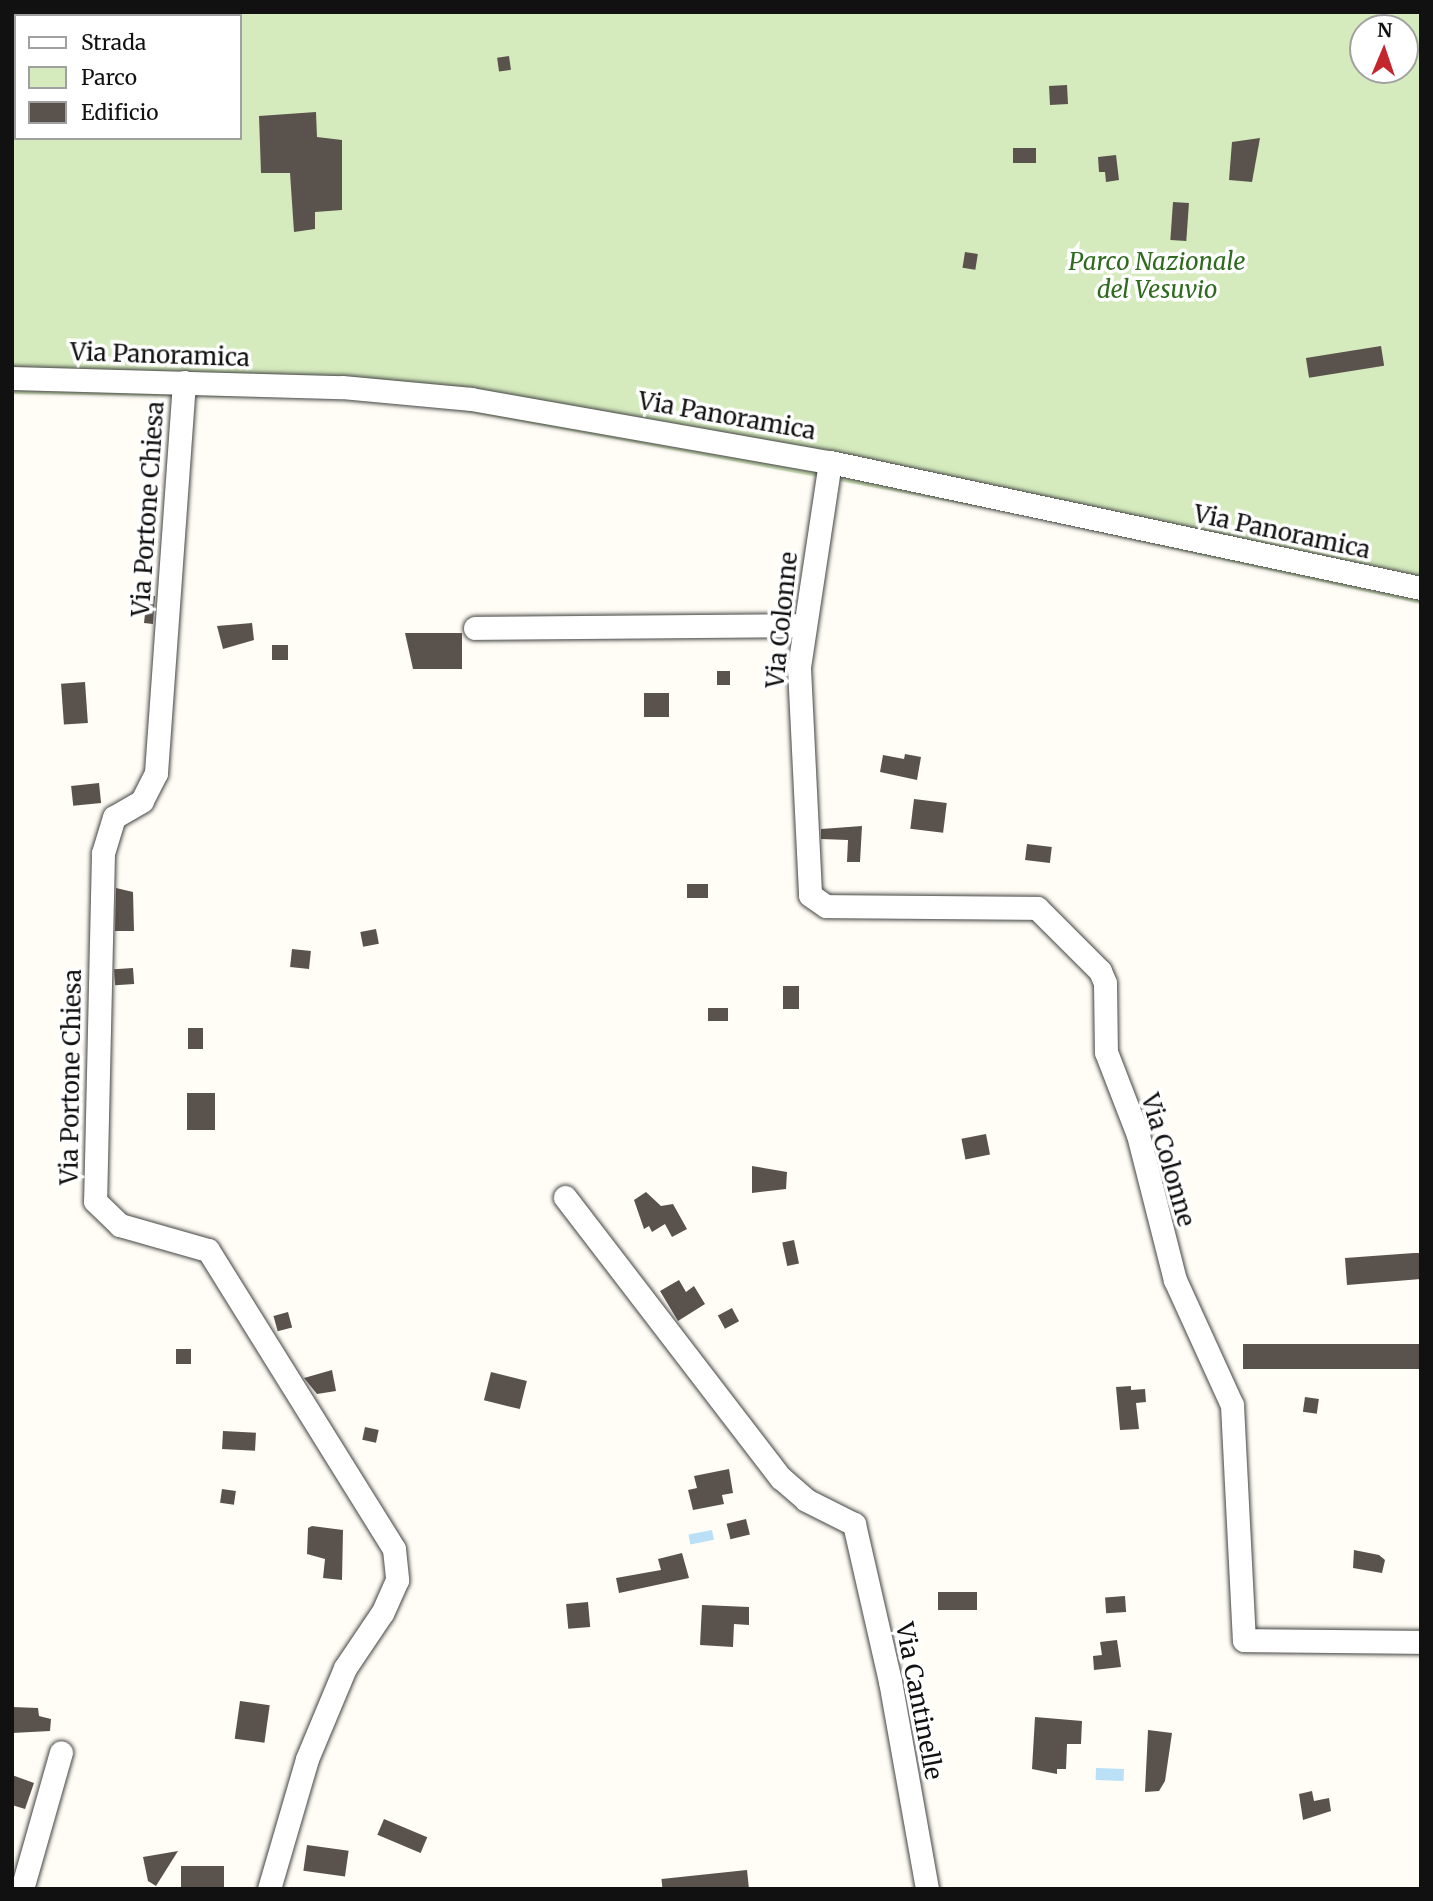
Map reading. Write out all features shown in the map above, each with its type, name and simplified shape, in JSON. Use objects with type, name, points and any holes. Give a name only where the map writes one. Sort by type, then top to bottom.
[{"type":"street","name":"Via Panoramica","points":[[12,377],[342,387],[471,399],[830,462],[1421,588]]},
{"type":"street","name":"Via Portone Chiesa","points":[[184,382],[156,773],[142,801],[114,817],[103,853],[95,1201],[120,1225],[208,1250],[394,1549],[397,1580],[382,1613],[345,1668],[307,1759],[269,1889]]},
{"type":"street","name":"Via Colonne","points":[[830,462],[799,668],[800,734],[810,895],[815,902],[826,906],[1037,908],[1100,971],[1105,983],[1106,1052],[1138,1135],[1175,1280],[1232,1405],[1244,1640],[1421,1642]]},
{"type":"street","points":[[475,628],[805,625]]},
{"type":"street","name":"Via Cantinelle","points":[[565,1197],[781,1478],[806,1500],[854,1524],[890,1681],[927,1889]]},
{"type":"street","points":[[22,1889],[61,1752]]},
{"type":"green space","name":"Parco Nazionale del Vesuvio","points":[[12,12],[1421,12],[1421,604],[1016,514],[399,399],[12,394]]},
{"type":"water","points":[[712,1530],[714,1540],[690,1544],[688,1535]]},
{"type":"water","points":[[1096,1768],[1124,1769],[1124,1781],[1096,1780]]},
{"type":"building","points":[[509,56],[511,70],[499,72],[497,58]]},
{"type":"building","points":[[1067,85],[1068,104],[1050,105],[1049,86]]},
{"type":"building","points":[[316,112],[317,137],[342,140],[342,210],[315,212],[315,229],[294,232],[290,173],[261,173],[259,116]]},
{"type":"building","points":[[1260,138],[1252,182],[1229,180],[1232,142]]},
{"type":"building","points":[[1013,148],[1036,148],[1036,163],[1013,163]]},
{"type":"building","points":[[1116,155],[1119,180],[1106,182],[1105,172],[1099,172],[1098,157]]},
{"type":"building","points":[[1173,202],[1189,203],[1186,241],[1170,240]]},
{"type":"building","points":[[965,252],[978,254],[975,270],[962,268]]},
{"type":"building","points":[[1381,346],[1384,366],[1309,378],[1306,358]]},
{"type":"building","points":[[147,596],[155,596],[153,624],[144,623]]},
{"type":"building","points":[[252,623],[254,640],[223,649],[217,626]]},
{"type":"building","points":[[405,633],[462,633],[462,669],[413,669]]},
{"type":"building","points":[[272,645],[288,645],[288,660],[272,660]]},
{"type":"building","points":[[717,671],[730,671],[730,685],[717,685]]},
{"type":"building","points":[[85,682],[88,723],[64,725],[61,684]]},
{"type":"building","points":[[644,693],[669,693],[669,717],[644,717]]},
{"type":"building","points":[[905,754],[921,757],[917,780],[880,772],[883,755],[904,759]]},
{"type":"building","points":[[99,783],[101,803],[73,806],[71,786]]},
{"type":"building","points":[[914,799],[947,803],[943,833],[910,829]]},
{"type":"building","points":[[862,826],[860,862],[847,862],[848,840],[821,839],[821,829]]},
{"type":"building","points":[[1027,844],[1052,847],[1050,863],[1025,860]]},
{"type":"building","points":[[687,884],[708,884],[708,898],[687,898]]},
{"type":"building","points":[[116,888],[133,892],[134,931],[115,931]]},
{"type":"building","points":[[376,929],[379,944],[363,947],[360,932]]},
{"type":"building","points":[[292,949],[311,951],[309,969],[290,967]]},
{"type":"building","points":[[133,968],[134,984],[115,985],[114,969]]},
{"type":"building","points":[[783,986],[799,986],[799,1009],[783,1009]]},
{"type":"building","points":[[708,1008],[728,1008],[728,1021],[708,1021]]},
{"type":"building","points":[[188,1028],[203,1028],[203,1049],[188,1049]]},
{"type":"building","points":[[187,1093],[215,1093],[215,1130],[187,1130]]},
{"type":"building","points":[[986,1134],[990,1155],[965,1159],[961,1139]]},
{"type":"building","points":[[752,1166],[787,1172],[786,1189],[752,1193]]},
{"type":"building","points":[[646,1192],[661,1206],[673,1204],[687,1229],[672,1237],[665,1224],[652,1232],[649,1226],[644,1229],[634,1200]]},
{"type":"building","points":[[794,1240],[799,1263],[787,1266],[782,1242]]},
{"type":"building","points":[[1421,1253],[1421,1279],[1347,1285],[1345,1258]]},
{"type":"building","points":[[679,1280],[686,1292],[694,1286],[705,1304],[678,1321],[660,1291]]},
{"type":"building","points":[[732,1308],[739,1321],[725,1329],[718,1316]]},
{"type":"building","points":[[288,1312],[292,1327],[278,1331],[274,1316]]},
{"type":"building","points":[[1243,1344],[1421,1344],[1421,1369],[1243,1369]]},
{"type":"building","points":[[176,1349],[191,1349],[191,1364],[176,1364]]},
{"type":"building","points":[[332,1370],[336,1391],[317,1394],[304,1378]]},
{"type":"building","points":[[491,1372],[527,1381],[520,1409],[484,1400]]},
{"type":"building","points":[[1131,1386],[1131,1390],[1145,1389],[1146,1402],[1136,1403],[1139,1429],[1120,1430],[1116,1387]]},
{"type":"building","points":[[1305,1397],[1319,1399],[1317,1414],[1303,1412]]},
{"type":"building","points":[[365,1427],[379,1430],[376,1443],[362,1440]]},
{"type":"building","points":[[223,1431],[256,1433],[255,1451],[222,1449]]},
{"type":"building","points":[[729,1469],[733,1493],[722,1495],[724,1504],[693,1510],[688,1490],[697,1488],[694,1476]]},
{"type":"building","points":[[222,1489],[236,1491],[234,1505],[220,1503]]},
{"type":"building","points":[[746,1519],[750,1535],[730,1539],[727,1524]]},
{"type":"building","points":[[312,1526],[343,1530],[342,1580],[323,1578],[325,1559],[307,1554],[308,1528]]},
{"type":"building","points":[[1354,1550],[1379,1555],[1385,1560],[1382,1573],[1353,1568]]},
{"type":"building","points":[[682,1553],[689,1578],[619,1593],[616,1578],[661,1570],[658,1559]]},
{"type":"building","points":[[938,1592],[977,1592],[977,1610],[938,1610]]},
{"type":"building","points":[[1125,1596],[1126,1612],[1106,1613],[1105,1597]]},
{"type":"building","points":[[588,1602],[590,1627],[568,1629],[566,1604]]},
{"type":"building","points":[[702,1605],[749,1607],[749,1625],[734,1624],[733,1647],[700,1645]]},
{"type":"building","points":[[1117,1640],[1121,1667],[1094,1670],[1093,1656],[1102,1655],[1100,1642]]},
{"type":"building","points":[[240,1701],[270,1705],[264,1743],[235,1739]]},
{"type":"building","points":[[12,1707],[38,1708],[39,1716],[51,1719],[50,1731],[12,1733]]},
{"type":"building","points":[[1035,1717],[1082,1721],[1081,1744],[1067,1744],[1066,1769],[1057,1769],[1057,1774],[1032,1769]]},
{"type":"building","points":[[1148,1730],[1172,1733],[1165,1781],[1159,1791],[1145,1792]]},
{"type":"building","points":[[12,1775],[34,1783],[25,1809],[12,1805]]},
{"type":"building","points":[[1312,1791],[1314,1801],[1329,1798],[1331,1811],[1303,1820],[1299,1794]]},
{"type":"building","points":[[384,1819],[427,1837],[421,1853],[377,1835]]},
{"type":"building","points":[[307,1845],[349,1851],[345,1877],[303,1871]]},
{"type":"building","points":[[178,1851],[156,1886],[148,1881],[143,1857]]},
{"type":"building","points":[[181,1866],[224,1866],[224,1889],[181,1889]]},
{"type":"building","points":[[747,1870],[749,1888],[663,1889],[661,1879]]}]
